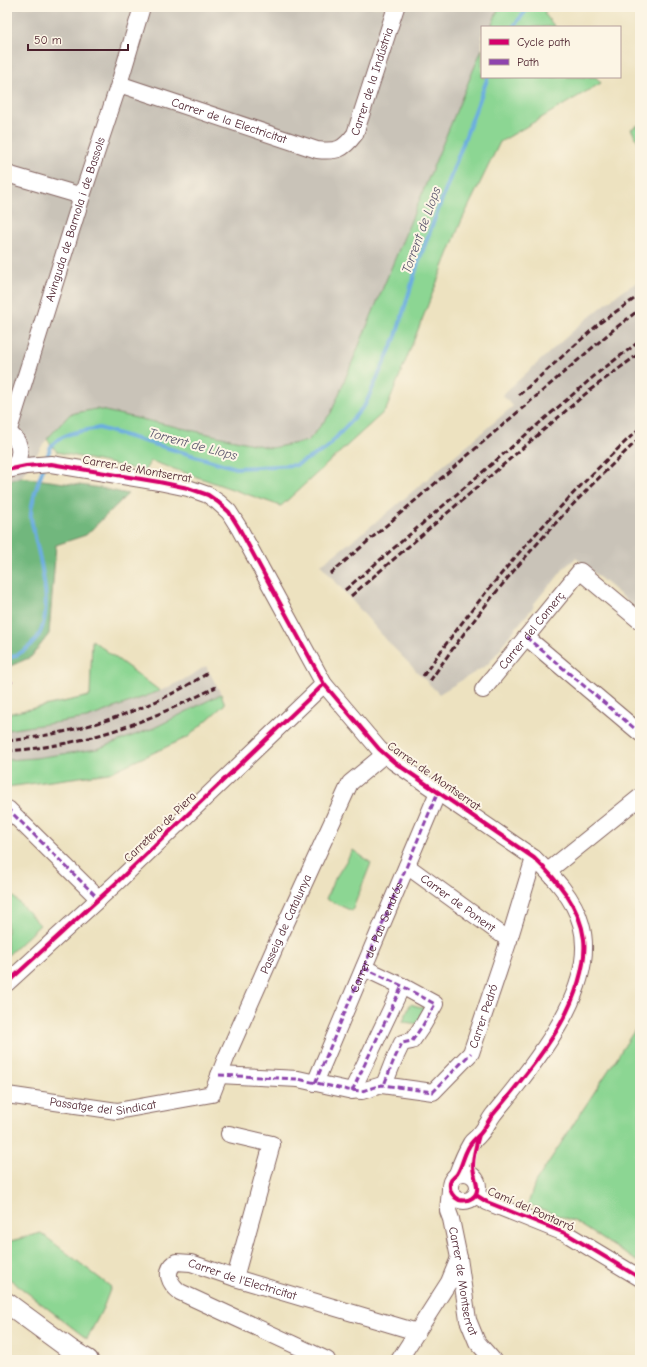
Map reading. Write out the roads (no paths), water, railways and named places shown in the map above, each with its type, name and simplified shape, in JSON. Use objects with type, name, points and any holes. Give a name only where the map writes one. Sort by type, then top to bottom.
[{"type":"main road","points":[[7,1303],[69,1355],[88,1360]]},
{"type":"street","name":"Avinguda de Barnola i de Bassols","points":[[8,432],[82,196],[119,84],[142,7]]},
{"type":"street","name":"Carrer de la Indústria","points":[[340,149],[348,144],[355,134],[396,7]]},
{"type":"street","name":"Carrer de la Electricitat","points":[[119,84],[317,150],[332,151],[340,149]]},
{"type":"street","points":[[7,174],[82,196]]},
{"type":"street","points":[[8,432],[15,438],[25,455]]},
{"type":"street","name":"Carrer de Montserrat","points":[[8,470],[25,455],[51,464],[188,488],[208,495],[218,502],[229,512],[239,528],[324,684],[384,754],[534,858],[548,872],[572,904],[581,925],[584,958],[572,997],[562,1021],[549,1042],[479,1135],[472,1142],[457,1174]]},
{"type":"street","name":"Carrer del Comerç","points":[[483,690],[580,571],[640,621]]},
{"type":"street","points":[[526,637],[640,733]]},
{"type":"street","name":"Carretera de Piera","points":[[7,983],[99,899],[324,684]]},
{"type":"street","name":"Passeig de Catalunya","points":[[198,1097],[212,1094],[280,936],[350,783],[384,754]]},
{"type":"street","name":"Carrer de Pau Sendrós","points":[[315,1083],[438,792]]},
{"type":"street","points":[[548,872],[640,797]]},
{"type":"street","points":[[7,809],[99,899]]},
{"type":"street","name":"Carrer Pedró","points":[[219,1075],[298,1079],[352,1091],[362,1091],[384,1085],[433,1092],[471,1053],[509,940],[534,858]]},
{"type":"street","name":"Carrer de Ponent","points":[[407,866],[509,940]]},
{"type":"street","points":[[364,968],[435,1004],[412,1040],[402,1043],[384,1085]]},
{"type":"street","points":[[352,1091],[402,986]]},
{"type":"street","name":"Passatge del Sindicat","points":[[7,1095],[117,1111],[198,1097]]},
{"type":"street","points":[[229,1134],[272,1144],[235,1278]]},
{"type":"street","name":"Carrer de Montserrat","points":[[474,1179],[474,1154],[479,1135]]},
{"type":"street","points":[[466,1173],[474,1179],[478,1190],[472,1198],[459,1200],[455,1198],[450,1190],[451,1180],[457,1174],[466,1173]]},
{"type":"street","name":"Carrer de Montserrat","points":[[450,1190],[448,1211],[452,1219],[468,1320],[477,1342],[493,1360]]},
{"type":"street","name":"Carrer de Montserrat","points":[[452,1219],[460,1206],[472,1198]]},
{"type":"street","name":"Camí del Pontarró","points":[[472,1198],[487,1202],[567,1234],[640,1278]]},
{"type":"street","points":[[399,1360],[449,1282],[459,1258]]},
{"type":"street","name":"Carrer de l'Electricitat","points":[[327,1360],[180,1292],[174,1287],[169,1274],[170,1266],[176,1262],[191,1263],[235,1278],[417,1332]]},
{"type":"waterway","name":"Torrent de Llops","points":[[514,26],[529,7]]},
{"type":"waterway","name":"Torrent de Llops","points":[[46,460],[52,445],[62,437],[99,428],[236,468],[296,465],[326,449],[365,405],[396,336],[418,263],[488,78]]},
{"type":"waterway","name":"Torrent de Llops","points":[[7,658],[17,655],[31,645],[39,635],[44,623],[46,609],[44,578],[31,516],[34,496],[43,469]]},
{"type":"railway","points":[[519,395],[601,322],[640,295]]},
{"type":"railway","points":[[330,574],[613,330],[640,309]]},
{"type":"railway","points":[[345,590],[599,372],[640,341]]},
{"type":"railway","points":[[351,596],[590,390],[640,353]]},
{"type":"railway","points":[[423,676],[472,610],[525,546],[610,456],[640,428]]},
{"type":"railway","points":[[430,681],[477,616],[528,554],[583,494],[640,438]]},
{"type":"railway","points":[[7,741],[60,732],[112,719],[161,699],[208,673]]},
{"type":"railway","points":[[7,751],[63,744],[89,738],[165,711],[216,687]]}]
